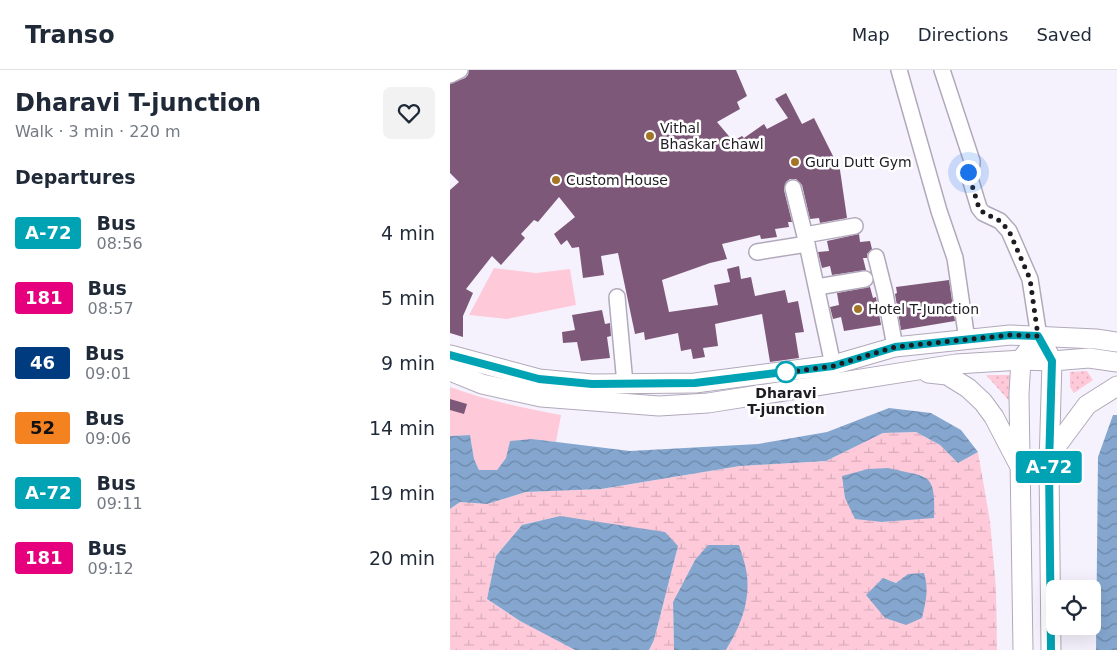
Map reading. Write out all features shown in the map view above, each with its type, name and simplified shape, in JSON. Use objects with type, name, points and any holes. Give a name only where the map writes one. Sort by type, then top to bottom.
[{"type":"main road","points":[[450,355],[538,388],[595,402],[659,406],[708,403],[785,382],[895,347],[1010,335],[1096,339],[1117,342]]},
{"type":"main road","points":[[1023,650],[1019,394],[1021,360],[1038,336]]},
{"type":"main road","points":[[1038,336],[1052,361],[1049,465],[1051,650]]},
{"type":"main road","points":[[450,371],[482,384],[538,388],[592,384],[785,382],[914,371],[956,364],[1021,360],[1052,361],[1089,358],[1117,362]]},
{"type":"main road","points":[[914,371],[947,376],[968,388],[983,402],[994,417],[1020,467]]},
{"type":"main road","points":[[1049,465],[1058,444],[1087,405],[1114,390]]},
{"type":"street","points":[[450,75],[460,70]]},
{"type":"street","points":[[899,70],[939,211],[955,258],[967,340]]},
{"type":"street","points":[[942,70],[972,161],[968,172],[976,204],[984,213],[1000,221],[1009,231],[1030,279],[1038,336]]},
{"type":"street","points":[[793,188],[833,366]]},
{"type":"street","points":[[757,252],[855,226]]},
{"type":"street","points":[[876,257],[895,347]]},
{"type":"street","points":[[816,287],[865,279]]},
{"type":"street","points":[[617,297],[625,384]]},
{"type":"green space","points":[[494,268],[536,273],[570,269],[576,305],[507,319],[469,315]]},
{"type":"green space","points":[[1087,371],[1093,380],[1074,393],[1070,387],[1070,372]]},
{"type":"green space","points":[[986,375],[1014,375],[1011,403]]},
{"type":"green space","points":[[450,387],[477,396],[561,415],[556,442],[532,439],[506,458],[497,470],[479,470],[474,459],[470,435],[450,436]]},
{"type":"green space","points":[[916,432],[940,445],[958,463],[978,452],[990,521],[996,588],[997,650],[726,650],[731,642],[739,545],[709,545],[695,560],[673,602],[674,650],[649,650],[654,640],[678,546],[560,516],[522,525],[496,556],[487,599],[520,621],[575,650],[450,650],[450,509],[460,502],[487,504],[526,492],[601,489],[740,466],[826,461],[883,433]],"holes":[[[909,473],[924,476],[934,517],[882,522]],[[883,578],[896,583],[866,596]]]},
{"type":"water","points":[[889,408],[931,413],[961,430],[978,452],[958,463],[940,445],[916,432],[883,433],[826,461],[740,466],[601,489],[526,492],[487,504],[460,502],[450,509],[450,436],[470,435],[474,459],[479,470],[497,470],[506,458],[510,441],[532,439],[630,451],[758,444],[827,432]]},
{"type":"water","points":[[1113,415],[1117,415],[1117,650],[1096,650],[1096,635],[1101,635],[1101,580],[1097,580],[1098,457]]},
{"type":"water","points":[[888,468],[927,479],[933,491],[934,518],[882,522],[855,519],[845,498],[842,476],[868,469]]},
{"type":"water","points":[[560,516],[665,532],[678,546],[654,640],[649,650],[575,650],[520,621],[487,599],[496,556],[522,525]]},
{"type":"water","points":[[708,545],[739,545],[745,564],[748,586],[743,614],[736,633],[726,650],[674,650],[673,602],[695,560]]},
{"type":"water","points":[[924,573],[927,590],[922,618],[906,625],[885,618],[866,595],[883,578],[896,583],[908,574]]},
{"type":"building","points":[[469,70],[736,70],[747,96],[737,102],[740,109],[717,122],[733,141],[742,136],[744,138],[764,124],[767,129],[788,118],[775,99],[786,93],[802,124],[814,118],[840,170],[847,218],[820,223],[819,218],[810,219],[802,185],[796,179],[790,179],[786,182],[784,190],[792,222],[788,222],[789,227],[775,229],[777,237],[761,239],[760,235],[722,244],[727,259],[662,280],[669,312],[718,305],[714,285],[730,282],[727,269],[739,266],[741,279],[751,277],[755,296],[785,290],[788,303],[798,301],[804,332],[795,333],[799,358],[770,362],[762,314],[715,324],[718,346],[703,348],[705,357],[693,359],[691,349],[681,351],[678,333],[645,340],[644,332],[635,334],[618,253],[601,256],[604,275],[583,278],[579,247],[572,248],[567,240],[561,245],[554,234],[575,217],[559,197],[538,222],[534,220],[521,234],[525,238],[501,265],[492,256],[466,289],[473,293],[463,316],[463,337],[450,333],[450,190],[459,182],[450,173],[450,84],[465,78]]},
{"type":"building","points":[[859,234],[860,242],[870,241],[872,249],[867,254],[867,258],[863,258],[866,270],[832,275],[830,266],[822,268],[818,252],[829,251],[827,241]]},
{"type":"building","points":[[949,280],[955,321],[901,330],[895,294],[897,293],[896,287]]},
{"type":"building","name":"Hotel T-Junction","points":[[870,287],[873,298],[876,297],[881,325],[844,331],[841,317],[833,319],[830,307],[839,305],[837,293]]},
{"type":"building","points":[[602,310],[605,324],[610,323],[611,336],[607,337],[610,358],[581,361],[577,342],[563,343],[562,332],[575,330],[572,315]]},
{"type":"building","points":[[450,399],[467,404],[464,414],[450,410]]},
{"type":"bus line","name":"A-72","points":[[450,355],[539,379],[562,382],[592,384],[695,383],[833,366],[895,347],[1010,335],[1038,336],[1052,361],[1049,465],[1051,650]]},
{"type":"place","name":"Vithal Bhaskar Chawl","points":[[650,136]]},
{"type":"place","name":"Guru Dutt Gym","points":[[795,162]]},
{"type":"place","name":"Custom House","points":[[556,180]]},
{"type":"place","name":"Hotel T-Junction","points":[[858,309]]},
{"type":"place","name":"Dharavi T-junction","points":[[786,372]]},
{"type":"route","points":[[786,372],[783,373],[833,366],[895,347],[1010,335],[1038,336],[1030,279],[1009,231],[1000,221],[984,213],[976,204],[968,172]]}]
